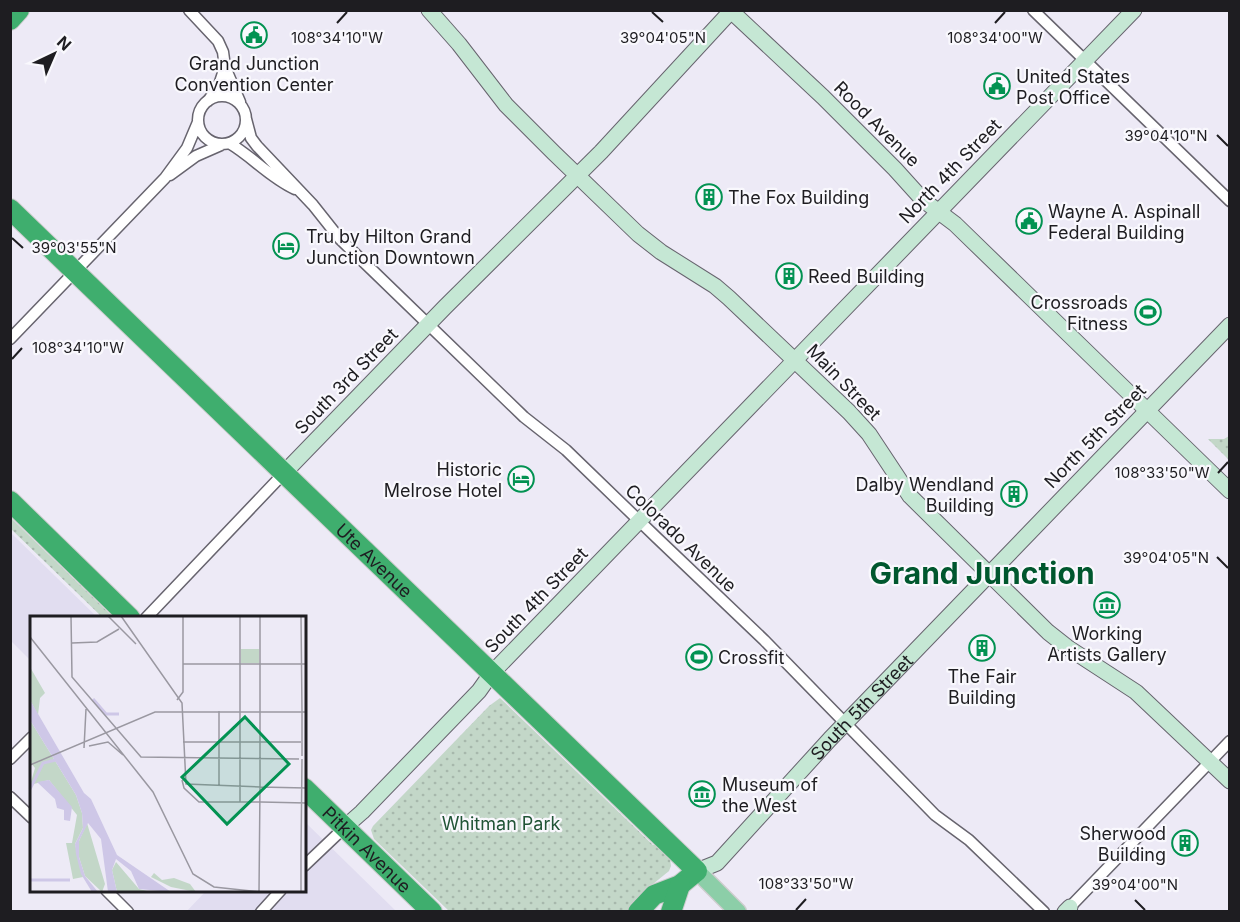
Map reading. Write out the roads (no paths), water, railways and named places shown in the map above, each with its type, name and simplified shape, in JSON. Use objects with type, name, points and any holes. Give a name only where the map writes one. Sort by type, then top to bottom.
[{"type":"highway","points":[[10,20],[19,10]]},
{"type":"highway","name":"Ute Avenue","points":[[10,208],[697,871]]},
{"type":"highway","points":[[10,501],[128,616]]},
{"type":"highway","name":"Pitkin Avenue","points":[[306,790],[432,912]]},
{"type":"highway","name":"South 5th Street","points":[[638,912],[654,895],[680,885],[697,871]]},
{"type":"highway","points":[[671,912],[680,885]]},
{"type":"main road","name":"Ute Avenue","points":[[697,871],[738,912]]},
{"type":"street","points":[[165,178],[196,156],[226,144],[242,134],[246,119],[225,67],[223,52],[218,41],[189,10]]},
{"type":"street","name":"Main Street","points":[[429,10],[459,44],[506,105],[577,176],[638,234],[661,252],[715,286],[849,412],[869,434],[910,496],[1048,632],[1136,692],[1230,781]]},
{"type":"street","points":[[1033,10],[1230,201]]},
{"type":"street","name":"North 4th Street","points":[[795,359],[1134,10]]},
{"type":"street","name":"South 3rd Street","points":[[148,616],[428,324],[577,176],[731,11]]},
{"type":"street","name":"Rood Avenue","points":[[731,11],[896,169],[923,200],[955,224],[1230,491]]},
{"type":"street","points":[[10,339],[165,178],[187,148],[201,109],[219,86],[225,67]]},
{"type":"street","points":[[208,101],[225,96],[235,100],[243,107]]},
{"type":"street","name":"Colorado Avenue","points":[[246,119],[251,138],[313,205],[340,239],[524,417],[566,450],[764,640],[935,815],[969,840],[1044,912]]},
{"type":"street","points":[[198,122],[200,130],[206,137],[214,143],[226,144]]},
{"type":"street","name":"Colorado Avenue","points":[[226,144],[249,155],[278,181],[296,189]]},
{"type":"street","name":"North 5th Street","points":[[989,575],[1230,325]]},
{"type":"street","name":"South 4th Street","points":[[306,864],[366,809],[472,699],[491,674],[795,359]]},
{"type":"street","name":"South 5th Street","points":[[697,871],[717,863],[989,575]]},
{"type":"street","points":[[10,759],[30,739]]},
{"type":"street","points":[[1068,909],[1230,741]]},
{"type":"street","points":[[10,798],[30,816]]},
{"type":"street","points":[[107,892],[128,912]]},
{"type":"street","points":[[261,912],[280,892]]},
{"type":"place","name":"Grand Junction Convention Center","points":[[254,35]]},
{"type":"place","name":"United States Post Office","points":[[997,86]]},
{"type":"place","name":"The Fox Building","points":[[709,197]]},
{"type":"place","name":"Wayne A. Aspinall Federal Building","points":[[1029,221]]},
{"type":"place","name":"Tru by Hilton Grand Junction Downtown","points":[[286,246]]},
{"type":"place","name":"Reed Building","points":[[789,276]]},
{"type":"place","name":"Crossroads Fitness","points":[[1148,312]]},
{"type":"place","name":"Historic Melrose Hotel","points":[[521,479]]},
{"type":"place","name":"Dalby Wendland Building","points":[[1014,494]]},
{"type":"place","name":"Working Artists Gallery","points":[[1107,605]]},
{"type":"place","name":"The Fair Building","points":[[982,648]]},
{"type":"place","name":"Crossfit","points":[[699,657]]},
{"type":"place","name":"Museum of the West","points":[[702,794]]},
{"type":"place","name":"Sherwood Building","points":[[1185,843]]},
{"type":"district","name":"Grand Junction","points":[[982,573]]},
{"type":"park label","name":"Whitman Park","points":[[501,823]]}]
